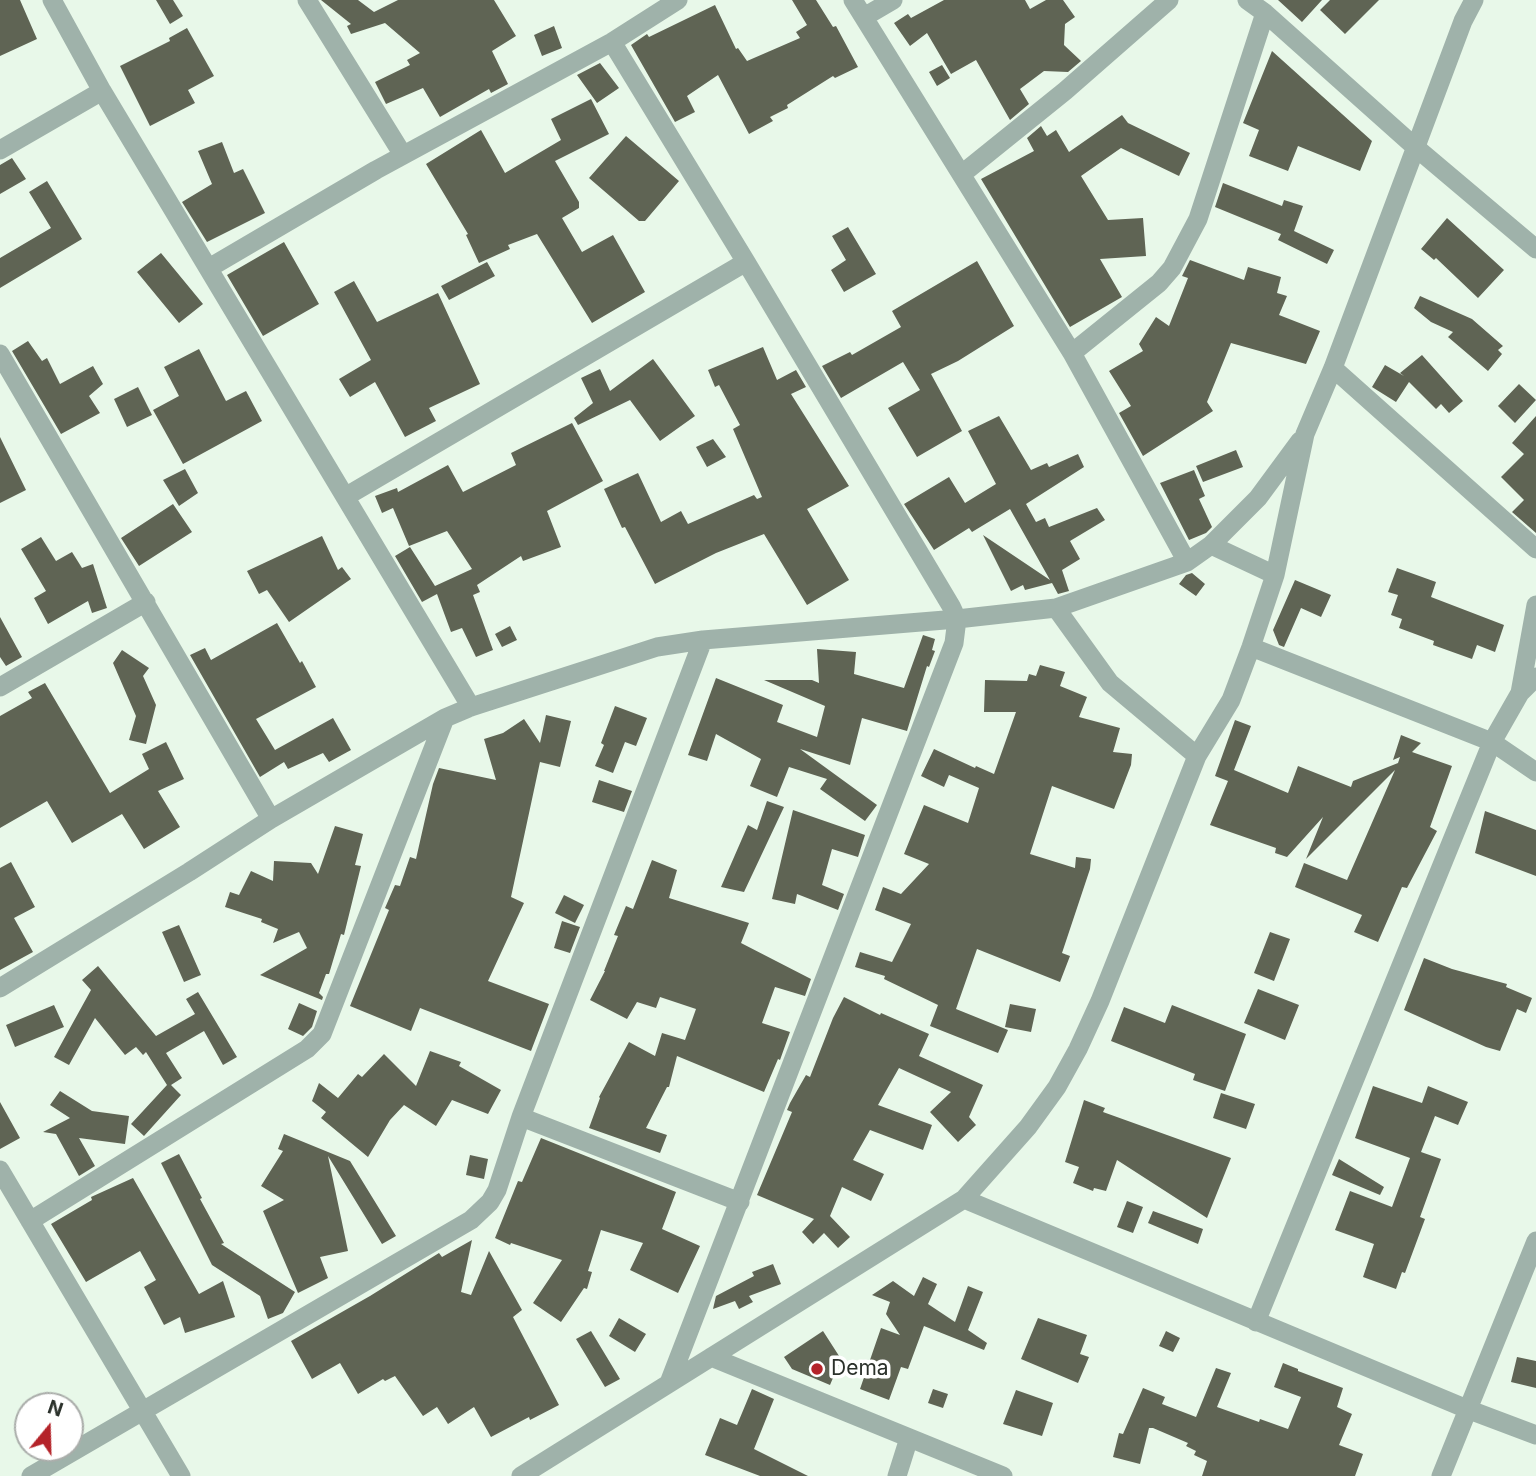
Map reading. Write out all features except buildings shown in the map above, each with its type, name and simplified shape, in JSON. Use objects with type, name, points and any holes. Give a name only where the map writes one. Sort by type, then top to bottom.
[{"type":"street","points":[[52,0],[102,91],[471,707]]},
{"type":"street","points":[[307,0],[404,155]]},
{"type":"street","points":[[209,268],[404,155],[612,42],[678,0]]},
{"type":"street","points":[[853,0],[1072,353],[1186,562]]},
{"type":"street","points":[[864,17],[893,0]]},
{"type":"street","points":[[962,174],[1065,92],[1169,0]]},
{"type":"street","points":[[1247,0],[1536,249]]},
{"type":"street","points":[[1460,0],[1463,20]]},
{"type":"street","points":[[521,1476],[964,1199],[1028,1127],[1057,1087],[1079,1049],[1100,1002],[1197,756],[1231,701],[1275,575],[1305,434],[1333,368],[1463,20],[1474,0]]},
{"type":"street","points":[[1072,353],[1159,283],[1172,268],[1198,219],[1265,13]]},
{"type":"street","points":[[612,42],[746,262],[957,619],[954,643],[669,1383]]},
{"type":"street","points":[[0,150],[102,91]]},
{"type":"street","points":[[345,498],[746,262]]},
{"type":"street","points":[[2,360],[271,819]]},
{"type":"street","points":[[1333,368],[1536,549]]},
{"type":"street","points":[[0,988],[271,819],[444,718],[657,647],[703,640],[1056,608],[1186,562],[1212,545],[1258,498],[1305,434]]},
{"type":"street","points":[[1212,545],[1275,575]]},
{"type":"street","points":[[0,687],[146,602]]},
{"type":"street","points":[[1521,693],[1536,605]]},
{"type":"street","points":[[1056,608],[1110,683],[1197,756]]},
{"type":"street","points":[[31,1476],[482,1211],[497,1190],[521,1117],[703,640]]},
{"type":"street","points":[[1251,647],[1492,742],[1536,772]]},
{"type":"street","points":[[1256,1322],[1492,742],[1521,693],[1536,677]]},
{"type":"street","points":[[30,1221],[307,1049],[322,1034],[444,718]]},
{"type":"street","points":[[521,1117],[740,1202]]},
{"type":"street","points":[[0,1170],[181,1476]]},
{"type":"street","points":[[964,1199],[1256,1322],[1536,1435]]},
{"type":"street","points":[[1441,1476],[1536,1241]]},
{"type":"street","points":[[711,1357],[1003,1476]]},
{"type":"street","points":[[897,1476],[909,1438]]},
{"type":"place","name":"Dema","points":[[817,1369]]}]
